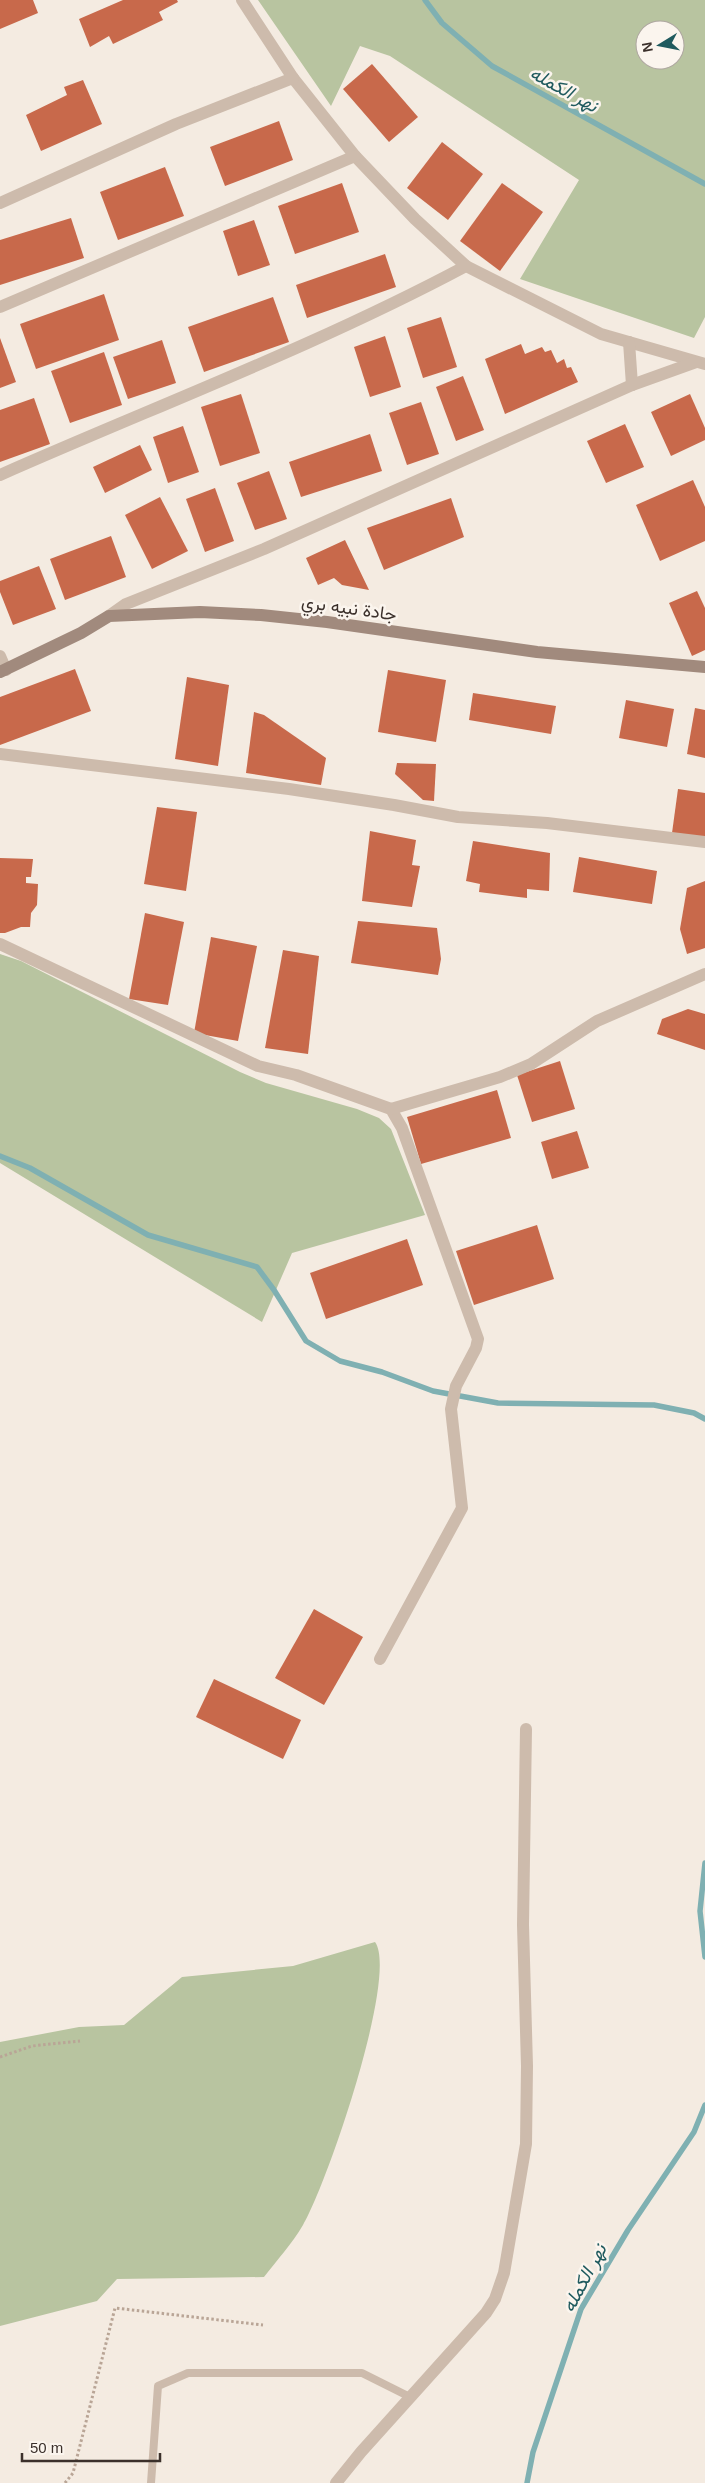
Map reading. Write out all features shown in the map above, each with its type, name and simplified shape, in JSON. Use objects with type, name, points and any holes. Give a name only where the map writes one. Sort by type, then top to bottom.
[{"type":"street","points":[[242,0],[293,78],[355,156],[415,220],[466,266],[601,334],[700,363]]},
{"type":"street","points":[[1,199],[176,124],[293,78]]},
{"type":"street","points":[[0,307],[355,156]]},
{"type":"street","points":[[0,475],[143,412],[330,334],[466,266]]},
{"type":"street","points":[[629,342],[632,385]]},
{"type":"street","points":[[109,616],[126,604],[264,549],[632,385],[700,363]]},
{"type":"street","name":"جادة نبيه بري","points":[[3,671],[81,633],[109,616],[200,612],[261,615],[327,622],[537,652],[705,667]]},
{"type":"street","points":[[0,656],[3,671]]},
{"type":"street","points":[[0,754],[289,789],[394,804],[458,817],[557,824],[705,842]]},
{"type":"street","points":[[0,944],[258,1066],[296,1074],[391,1109],[500,1077],[531,1064],[597,1021],[705,974]]},
{"type":"street","points":[[380,1659],[462,1508],[451,1409],[456,1386],[476,1348],[476,1329],[402,1128],[391,1109]]},
{"type":"street","points":[[336,2483],[361,2452],[486,2313],[495,2299],[504,2273],[526,2144],[527,2066],[524,1925],[526,1729]]},
{"type":"lane","points":[[151,2483],[158,2386],[188,2373],[362,2373],[410,2397]]},
{"type":"path","points":[[0,2057],[32,2046],[80,2041]]},
{"type":"path","points":[[65,2483],[73,2473],[115,2308],[264,2325]]},
{"type":"green space","points":[[258,0],[705,0],[705,317],[694,338],[520,279],[579,180],[390,56],[360,46],[331,106]]},
{"type":"green space","points":[[0,954],[21,961],[240,1072],[266,1083],[357,1109],[379,1118],[391,1129],[425,1215],[292,1253],[262,1322],[0,1163]]},
{"type":"green space","points":[[375,1942],[380,1962],[377,1995],[357,2082],[314,2203],[303,2225],[264,2277],[117,2279],[97,2301],[0,2326],[0,2042],[79,2027],[124,2025],[182,1977],[293,1966]]},
{"type":"building","points":[[0,0],[33,0],[38,13],[0,29]]},
{"type":"building","points":[[123,0],[177,0],[178,2],[159,12],[163,20],[113,44],[109,36],[90,47],[79,19]]},
{"type":"building","points":[[372,64],[418,117],[389,142],[343,89]]},
{"type":"building","points":[[83,80],[102,124],[41,151],[26,115],[67,95],[64,87]]},
{"type":"building","points":[[279,121],[293,160],[225,186],[210,147]]},
{"type":"building","points":[[442,142],[483,174],[448,220],[407,188]]},
{"type":"building","points":[[165,167],[184,216],[118,240],[100,192]]},
{"type":"building","points":[[342,183],[359,232],[295,254],[278,206]]},
{"type":"building","points":[[502,183],[543,212],[500,271],[460,241]]},
{"type":"building","points":[[71,218],[84,258],[0,285],[0,240]]},
{"type":"building","points":[[254,220],[270,265],[238,276],[223,231]]},
{"type":"building","points":[[385,254],[396,287],[307,318],[296,285]]},
{"type":"building","points":[[104,294],[119,340],[36,369],[20,324]]},
{"type":"building","points":[[273,297],[289,342],[204,372],[188,327]]},
{"type":"building","points":[[441,317],[457,367],[423,378],[407,328]]},
{"type":"building","points":[[385,336],[401,387],[370,397],[354,347]]},
{"type":"building","points":[[0,338],[16,382],[0,388]]},
{"type":"building","points":[[162,340],[176,383],[128,399],[113,357]]},
{"type":"building","points":[[521,344],[525,354],[542,347],[545,352],[551,350],[557,363],[564,359],[567,368],[571,367],[578,382],[505,414],[485,359]]},
{"type":"building","points":[[104,352],[122,405],[70,423],[51,371]]},
{"type":"building","points":[[463,376],[484,430],[456,441],[436,387]]},
{"type":"building","points":[[241,394],[260,453],[220,466],[201,407]]},
{"type":"building","points":[[690,394],[705,428],[705,440],[671,456],[651,412]]},
{"type":"building","points":[[34,398],[50,444],[0,462],[0,410]]},
{"type":"building","points":[[421,402],[439,454],[407,465],[389,413]]},
{"type":"building","points":[[625,424],[644,467],[606,483],[587,441]]},
{"type":"building","points":[[183,426],[199,472],[168,483],[153,437]]},
{"type":"building","points":[[370,434],[382,471],[301,497],[289,462]]},
{"type":"building","points":[[140,445],[152,470],[105,493],[93,467]]},
{"type":"building","points":[[269,471],[287,519],[255,530],[237,483]]},
{"type":"building","points":[[693,480],[705,507],[705,541],[660,561],[636,505]]},
{"type":"building","points":[[215,488],[234,541],[205,552],[186,499]]},
{"type":"building","points":[[160,497],[188,551],[152,569],[125,515]]},
{"type":"building","points":[[451,498],[464,537],[384,570],[367,528]]},
{"type":"building","points":[[111,536],[126,577],[65,600],[50,559]]},
{"type":"building","points":[[345,540],[369,590],[342,585],[334,578],[318,585],[306,558]]},
{"type":"building","points":[[39,566],[56,609],[13,625],[0,592],[0,581]]},
{"type":"building","points":[[697,591],[705,608],[705,650],[692,656],[669,603]]},
{"type":"building","points":[[75,669],[91,711],[0,745],[0,697]]},
{"type":"building","points":[[388,670],[446,680],[436,742],[378,732]]},
{"type":"building","points":[[187,677],[229,685],[218,766],[175,759]]},
{"type":"building","points":[[473,693],[556,706],[551,734],[469,720]]},
{"type":"building","points":[[626,700],[674,709],[667,747],[619,738]]},
{"type":"building","points":[[695,708],[705,710],[705,758],[687,754]]},
{"type":"building","points":[[254,712],[264,715],[326,758],[321,785],[246,773]]},
{"type":"building","points":[[397,763],[436,764],[434,801],[423,800],[395,774]]},
{"type":"building","points":[[678,789],[705,793],[705,837],[672,833]]},
{"type":"building","points":[[157,807],[197,812],[186,891],[144,884]]},
{"type":"building","points":[[370,831],[416,840],[412,865],[420,866],[412,907],[362,901]]},
{"type":"building","points":[[473,841],[550,853],[549,891],[527,889],[527,898],[479,892],[480,884],[466,881]]},
{"type":"building","points":[[579,857],[657,871],[652,904],[573,892]]},
{"type":"building","points":[[0,858],[33,859],[31,877],[26,877],[26,883],[38,884],[37,905],[31,913],[30,927],[21,927],[0,933]]},
{"type":"building","points":[[705,881],[705,948],[687,954],[680,929],[687,888]]},
{"type":"building","points":[[145,913],[184,922],[168,1005],[129,999]]},
{"type":"building","points":[[358,921],[437,928],[441,959],[438,975],[351,963]]},
{"type":"building","points":[[211,937],[257,946],[238,1041],[194,1033]]},
{"type":"building","points":[[283,950],[319,956],[308,1054],[265,1048]]},
{"type":"building","points":[[688,1009],[705,1014],[705,1050],[657,1034],[662,1019]]},
{"type":"building","points":[[560,1061],[575,1109],[532,1122],[517,1075]]},
{"type":"building","points":[[497,1090],[511,1138],[421,1164],[407,1117]]},
{"type":"building","points":[[577,1131],[589,1168],[552,1179],[541,1142]]},
{"type":"building","points":[[537,1225],[554,1279],[474,1305],[456,1251]]},
{"type":"building","points":[[407,1239],[423,1285],[326,1319],[310,1273]]},
{"type":"building","points":[[314,1609],[363,1637],[324,1705],[275,1678]]},
{"type":"building","points":[[214,1679],[301,1720],[283,1759],[196,1717]]},
{"type":"waterway","name":"نهر الكمله","points":[[425,0],[442,23],[492,66],[705,184]]},
{"type":"waterway","points":[[0,1156],[30,1168],[148,1235],[257,1267],[306,1341],[340,1361],[382,1372],[433,1391],[498,1403],[654,1405],[694,1413],[705,1419]]},
{"type":"waterway","name":"نهر الكمله","points":[[705,1863],[700,1911],[705,1957]]},
{"type":"waterway","name":"نهر الكمله","points":[[527,2483],[533,2452],[581,2309],[628,2230],[694,2132],[705,2105]]}]
